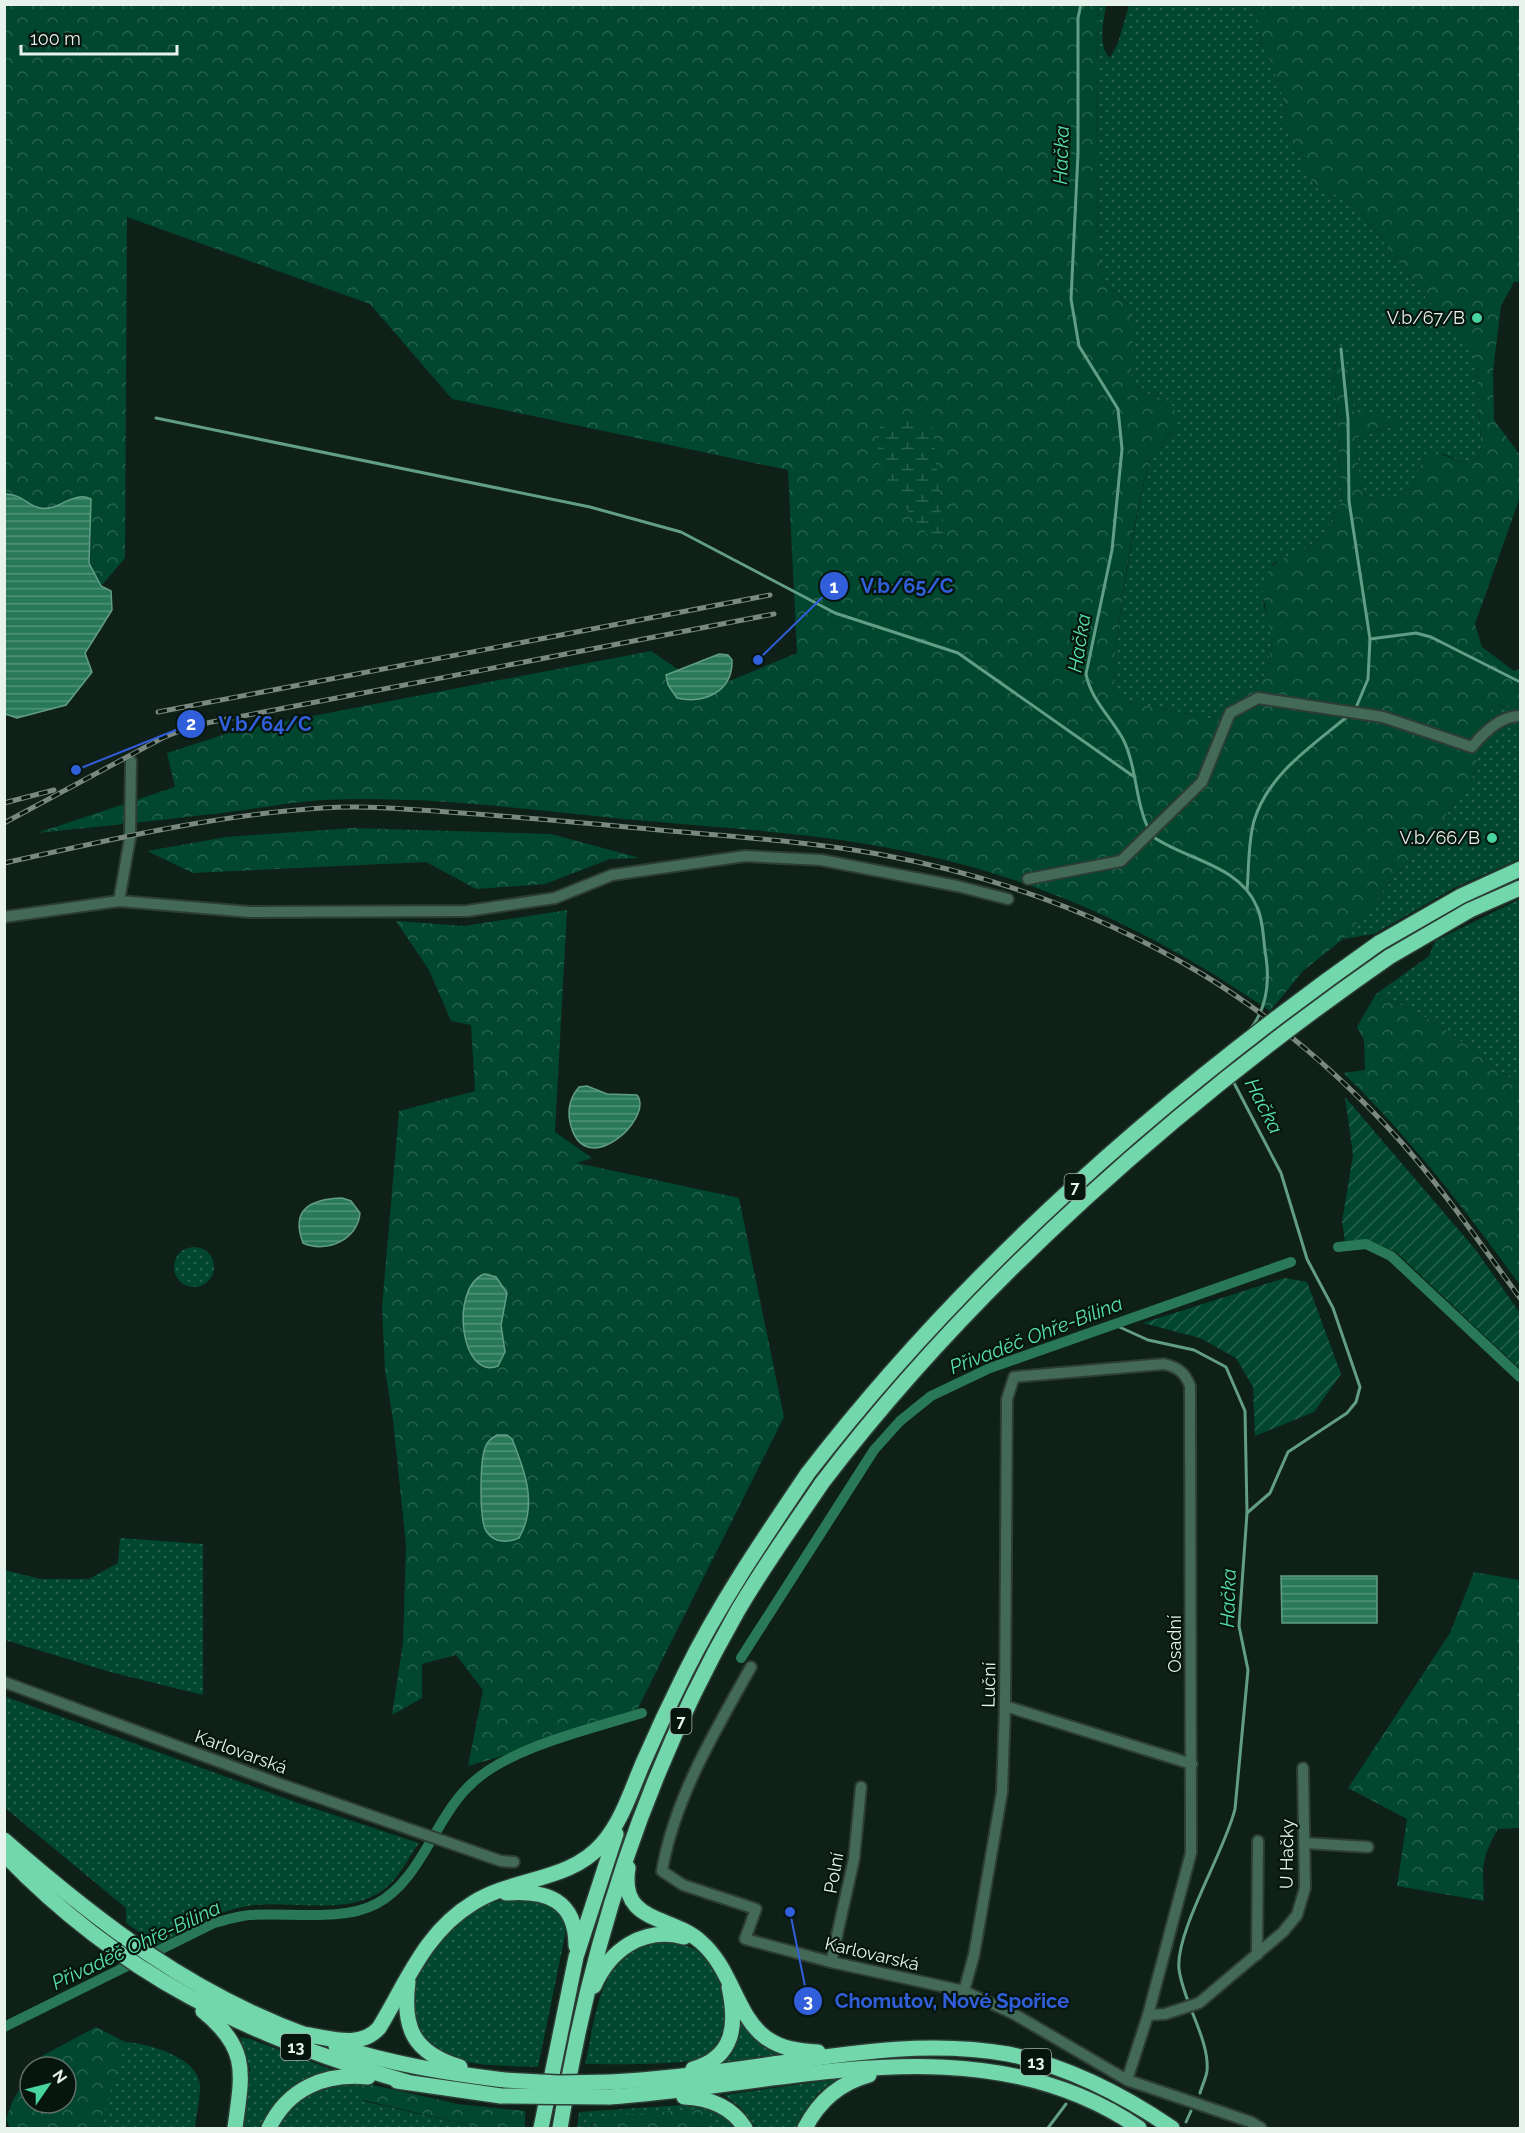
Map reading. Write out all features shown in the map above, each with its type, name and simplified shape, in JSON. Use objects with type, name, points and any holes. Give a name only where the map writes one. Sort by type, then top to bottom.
[{"type":"highway","name":"7","points":[[541,2128],[576,1957],[625,1805],[694,1653],[748,1561],[808,1473],[866,1401],[994,1263],[1133,1135],[1226,1058],[1379,943],[1461,896],[1521,870]]},
{"type":"highway","name":"7","points":[[560,2128],[580,2017],[614,1888],[658,1770],[716,1652],[764,1569],[822,1483],[878,1412],[938,1347],[1077,1208],[1144,1148],[1236,1071],[1389,957],[1470,910],[1521,888]]},
{"type":"highway","points":[[302,2034],[351,2041],[370,2036],[379,2028],[435,1934],[448,1920],[474,1902],[510,1885],[563,1872],[584,1861],[608,1836],[625,1805]]},
{"type":"highway","points":[[633,1836],[626,1883],[633,1904],[642,1913],[685,1931],[708,1949],[719,1962],[751,2022],[764,2036],[778,2045],[795,2050],[851,2053]]},
{"type":"highway","name":"13","points":[[4,1840],[111,1930],[160,1963],[205,1989],[302,2034],[392,2062],[451,2074],[559,2083],[648,2095],[849,2070],[903,2066],[965,2067],[1048,2083],[1099,2105],[1140,2128]]},
{"type":"highway","name":"13","points":[[4,1854],[45,1895],[96,1937],[135,1965],[187,1997],[257,2032],[295,2047],[407,2082],[501,2096],[610,2089],[658,2079],[851,2053],[934,2048],[1008,2055],[1051,2066],[1109,2090],[1172,2128]]},
{"type":"highway","points":[[474,1902],[514,1892],[538,1894],[555,1900],[564,1907],[574,1924],[576,1957]]},
{"type":"highway","points":[[580,2017],[605,1965],[629,1943],[649,1936],[670,1935],[690,1939],[708,1949]]},
{"type":"highway","points":[[658,2079],[711,2063],[726,2048],[731,2032],[731,2006],[728,1981],[719,1962]]},
{"type":"highway","points":[[409,1976],[405,2014],[408,2027],[424,2050],[447,2063],[504,2080]]},
{"type":"highway","points":[[187,1997],[223,2028],[238,2054],[241,2089],[235,2128]]},
{"type":"highway","points":[[805,2128],[822,2102],[846,2082],[903,2066]]},
{"type":"highway","points":[[269,2128],[288,2100],[316,2082],[348,2076],[407,2082]]},
{"type":"highway","points":[[648,2095],[706,2099],[731,2112],[745,2128]]},
{"type":"highway","points":[[532,2128],[546,2100]]},
{"type":"street","points":[[1028,879],[1121,861],[1202,782],[1230,713],[1258,698],[1383,717],[1472,747],[1486,731],[1510,716],[1521,716]]},
{"type":"street","points":[[118,901],[130,838],[132,761]]},
{"type":"street","points":[[4,917],[118,901],[250,912],[467,911],[555,898],[612,875],[745,856],[821,860],[957,886],[1008,899]]},
{"type":"street","name":"Osadní","points":[[1014,1377],[1164,1364],[1174,1366],[1188,1378],[1190,1408],[1191,1853],[1148,2015],[1127,2080]]},
{"type":"street","name":"Luční","points":[[964,1991],[974,1955],[1002,1792],[1005,1706],[1007,1399],[1014,1377]]},
{"type":"street","name":"Karlovarská","points":[[750,1668],[720,1722],[688,1790],[665,1850],[662,1872],[683,1885],[756,1909],[745,1939],[831,1962],[964,1991],[1014,2014],[1127,2080],[1251,2122],[1261,2128]]},
{"type":"street","name":"Karlovarská","points":[[4,1682],[277,1783],[501,1861],[514,1862]]},
{"type":"street","points":[[1005,1706],[1192,1764]]},
{"type":"street","name":"U Hačky","points":[[1148,2015],[1165,2014],[1199,2003],[1283,1932],[1297,1915],[1305,1888],[1303,1768]]},
{"type":"street","name":"Polní","points":[[831,1962],[854,1859],[861,1788]]},
{"type":"street","points":[[1257,1955],[1258,1841]]},
{"type":"street","points":[[1305,1843],[1368,1847]]},
{"type":"green space","points":[[5,5],[1099,5],[1096,64],[1098,253],[1103,280],[1127,304],[1133,332],[1131,380],[1141,392],[1169,400],[1175,411],[1176,420],[1170,434],[1149,463],[1142,489],[1126,571],[1113,680],[1116,691],[1124,701],[1213,719],[1229,702],[1255,686],[1267,672],[1272,641],[1262,590],[1270,568],[1282,559],[1307,548],[1325,532],[1342,501],[1334,371],[1337,361],[1348,370],[1354,412],[1400,420],[1397,425],[1355,438],[1361,491],[1366,497],[1391,501],[1410,493],[1425,455],[1435,452],[1470,465],[1477,460],[1481,447],[1477,363],[1464,338],[1429,301],[1358,209],[1339,196],[1316,187],[1307,175],[1302,157],[1289,138],[1282,95],[1271,62],[1261,42],[1253,5],[1520,5],[1520,282],[1514,282],[1501,306],[1493,371],[1494,420],[1520,455],[1520,497],[1475,624],[1482,647],[1514,671],[1520,669],[1520,707],[1492,706],[1470,786],[1343,939],[1303,971],[1270,1011],[1177,953],[1083,906],[985,871],[933,857],[846,841],[473,804],[397,799],[308,801],[182,818],[37,833],[175,787],[167,753],[235,731],[651,651],[679,670],[666,675],[713,694],[727,682],[797,653],[788,470],[452,399],[370,304],[127,217],[125,558],[101,586],[89,563],[91,537],[72,498],[57,506],[44,509],[35,507],[17,496],[5,494]]},
{"type":"green space","points":[[1099,5],[1106,5],[1102,40],[1110,58],[1118,43],[1129,5],[1253,5],[1261,42],[1271,62],[1282,95],[1289,138],[1302,157],[1307,175],[1316,187],[1339,196],[1358,209],[1429,301],[1464,338],[1477,363],[1481,447],[1477,460],[1470,465],[1443,454],[1425,455],[1410,493],[1391,501],[1366,497],[1361,491],[1355,438],[1397,425],[1399,421],[1354,412],[1348,370],[1336,362],[1334,371],[1342,501],[1325,532],[1307,548],[1273,564],[1263,603],[1270,624],[1272,641],[1267,672],[1255,686],[1229,702],[1213,719],[1124,701],[1116,691],[1113,680],[1127,571],[1149,463],[1152,454],[1169,436],[1175,423],[1169,400],[1141,392],[1131,380],[1132,348],[1127,304],[1103,280],[1098,253],[1096,64]]},
{"type":"green space","points":[[910,417],[932,421],[944,544],[937,545],[913,519],[877,460],[880,427],[888,419]]},
{"type":"green space","points":[[1492,706],[1520,707],[1520,859],[1456,887],[1374,934],[1343,939],[1470,786]]},
{"type":"green space","points":[[353,828],[551,834],[640,858],[610,859],[545,884],[476,889],[426,862],[193,873],[147,851],[226,837]]},
{"type":"green space","points":[[1520,899],[1520,1084],[1441,1027],[1414,1011],[1376,994],[1429,956],[1435,941]]},
{"type":"green space","points":[[567,910],[555,1132],[592,1158],[577,1163],[739,1198],[784,1417],[633,1718],[468,1766],[483,1690],[456,1655],[422,1664],[422,1698],[392,1715],[403,1643],[406,1545],[393,1420],[385,1370],[382,1307],[399,1111],[475,1091],[471,1025],[451,1021],[429,970],[396,921],[464,926]]},
{"type":"green space","points":[[1376,994],[1414,1011],[1441,1027],[1520,1084],[1520,1285],[1458,1202],[1414,1149],[1343,1073],[1365,1070],[1364,1040],[1357,1027]]},
{"type":"green space","points":[[1345,1097],[1475,1249],[1520,1313],[1520,1369],[1396,1252],[1369,1240],[1345,1241],[1342,1222],[1353,1155]]},
{"type":"green space","points":[[194,1247],[208,1253],[214,1267],[208,1281],[194,1287],[180,1281],[174,1267],[180,1253]]},
{"type":"green space","points":[[1285,1278],[1307,1282],[1341,1374],[1314,1412],[1255,1436],[1253,1387],[1236,1358],[1200,1338],[1143,1323]]},
{"type":"green space","points":[[120,1538],[203,1544],[203,1695],[110,1672],[5,1640],[5,1570],[40,1579],[89,1579],[118,1563]]},
{"type":"green space","points":[[1520,1568],[1520,1828],[1498,1829],[1492,1840],[1485,1856],[1484,1901],[1397,1886],[1407,1819],[1348,1788],[1450,1633],[1474,1572],[1519,1580]]},
{"type":"green space","points":[[4,1696],[298,1803],[419,1843],[393,1881],[378,1893],[361,1901],[324,1906],[265,1904],[247,1906],[212,1917],[158,1945],[126,1923],[126,1908],[5,1808]]},
{"type":"green space","points":[[514,1899],[539,1902],[551,1907],[567,1926],[538,2067],[487,2065],[450,2057],[439,2052],[421,2036],[413,2018],[413,1997],[419,1975],[430,1954],[444,1935],[461,1919],[487,1904]]},
{"type":"green space","points":[[660,1942],[694,1949],[712,1965],[723,1992],[725,2008],[721,2037],[714,2049],[704,2057],[681,2062],[585,2064],[598,2006],[612,1971],[624,1958],[639,1948]]},
{"type":"green space","points":[[738,2010],[785,2053],[722,2063],[736,2045]]},
{"type":"green space","points":[[96,2027],[125,2042],[100,2128],[10,2128],[6,2119],[18,2092],[18,2115],[78,2115],[78,2055],[44,2055]]},
{"type":"green space","points":[[240,2037],[336,2071],[303,2081],[263,2128],[244,2128],[250,2069]]},
{"type":"green space","points":[[125,2042],[159,2049],[192,2067],[198,2076],[200,2086],[195,2128],[100,2128],[119,2055]]},
{"type":"green space","points":[[837,2079],[817,2094],[795,2128],[756,2128],[741,2108],[724,2095]]},
{"type":"green space","points":[[364,2083],[363,2101],[481,2128],[276,2128],[292,2105],[312,2092],[324,2088]]},
{"type":"green space","points":[[364,2083],[458,2104],[525,2111],[525,2128],[481,2128],[363,2100],[357,2093]]},
{"type":"green space","points":[[696,2104],[720,2112],[738,2128],[700,2128],[709,2125],[592,2123],[590,2128],[577,2128],[579,2112]]},
{"type":"green space","points":[[699,2109],[709,2114],[712,2119],[709,2125],[700,2128],[590,2128],[598,2117]]},
{"type":"shaded area","points":[[5,494],[17,496],[40,508],[53,507],[78,497],[91,499],[89,563],[101,586],[111,591],[112,610],[85,653],[92,672],[66,705],[17,718],[5,714]]},
{"type":"shaded area","points":[[719,654],[728,655],[732,660],[728,680],[722,688],[707,697],[677,698],[668,685],[666,675]]},
{"type":"shaded area","points":[[587,1086],[607,1094],[637,1095],[640,1105],[636,1118],[627,1130],[602,1147],[588,1147],[577,1140],[570,1122],[569,1108],[574,1094],[579,1087]]},
{"type":"shaded area","points":[[342,1198],[351,1201],[360,1213],[354,1230],[340,1242],[331,1245],[322,1247],[303,1243],[299,1222],[306,1208],[321,1201]]},
{"type":"shaded area","points":[[484,1274],[496,1277],[507,1293],[501,1325],[505,1352],[498,1366],[485,1367],[475,1360],[468,1347],[464,1331],[463,1314],[466,1297],[473,1283]]},
{"type":"shaded area","points":[[497,1435],[507,1435],[512,1439],[528,1488],[529,1501],[525,1526],[519,1538],[510,1541],[497,1540],[489,1535],[482,1515],[483,1455],[487,1443]]},
{"type":"shaded area","points":[[1281,1576],[1377,1576],[1377,1623],[1282,1623]]},
{"type":"waterway","name":"Hačka","points":[[1081,4],[1078,18],[1078,154],[1071,299],[1079,346],[1118,409],[1122,449],[1112,550],[1086,674],[1092,692],[1128,750],[1141,808],[1149,830]]},
{"type":"waterway","points":[[1341,349],[1348,419],[1349,501],[1370,639]]},
{"type":"waterway","points":[[156,418],[590,507],[681,532],[835,613],[958,653],[1133,776]]},
{"type":"waterway","points":[[1355,710],[1368,679],[1370,639],[1416,633],[1431,637],[1520,682]]},
{"type":"waterway","points":[[1247,890],[1251,838],[1254,821],[1261,804],[1280,775],[1306,750],[1348,716]]},
{"type":"waterway","name":"Hačka","points":[[1152,836],[1225,872],[1249,893],[1257,907],[1263,932],[1267,987],[1263,1005],[1249,1031]]},
{"type":"waterway","name":"Hačka","points":[[1200,2093],[1206,2074],[1207,2059],[1201,2034],[1181,1982],[1180,1953],[1192,1913],[1230,1826],[1235,1809],[1248,1670],[1239,1626],[1247,1513],[1270,1493],[1288,1452],[1347,1413],[1356,1402],[1360,1387],[1333,1308],[1307,1259],[1281,1173],[1233,1081]]},
{"type":"waterway","name":"Přivaděč Ohře-Bílina","points":[[1338,1247],[1366,1244],[1391,1256],[1520,1377]]},
{"type":"waterway","name":"Přivaděč Ohře-Bílina","points":[[741,1658],[874,1450],[900,1421],[931,1396],[990,1368],[1291,1262]]},
{"type":"waterway","points":[[1115,1325],[1148,1340],[1194,1350],[1226,1367],[1245,1411],[1247,1513]]},
{"type":"waterway","name":"Přivaděč Ohře-Bílina","points":[[4,2027],[214,1923],[250,1915],[331,1915],[362,1910],[376,1904],[404,1881],[456,1801],[484,1773],[504,1761],[550,1741],[642,1713]]},
{"type":"waterway","points":[[1048,2128],[1066,2104]]},
{"type":"waterway","name":"Hačka","points":[[1186,2122],[1191,2111]]},
{"type":"railway","points":[[158,712],[770,595]]},
{"type":"railway","points":[[196,725],[774,614]]},
{"type":"railway","points":[[159,739],[204,722]]},
{"type":"railway","points":[[4,823],[166,736]]},
{"type":"railway","points":[[4,803],[54,790]]},
{"type":"railway","points":[[4,863],[202,822],[282,811],[354,807],[491,815],[781,841],[878,854],[1005,885],[1086,915],[1164,952],[1230,992],[1283,1030],[1333,1073],[1402,1143],[1448,1200],[1520,1298]]},
{"type":"place","name":"V.b/67/B","points":[[1477,318]]},
{"type":"place","name":"V.b/65/C","points":[[758,660]]},
{"type":"place","name":"V.b/64/C","points":[[76,770]]},
{"type":"place","name":"V.b/66/B","points":[[1492,838]]},
{"type":"place","name":"Chomutov, Nové Spořice","points":[[790,1912]]}]
